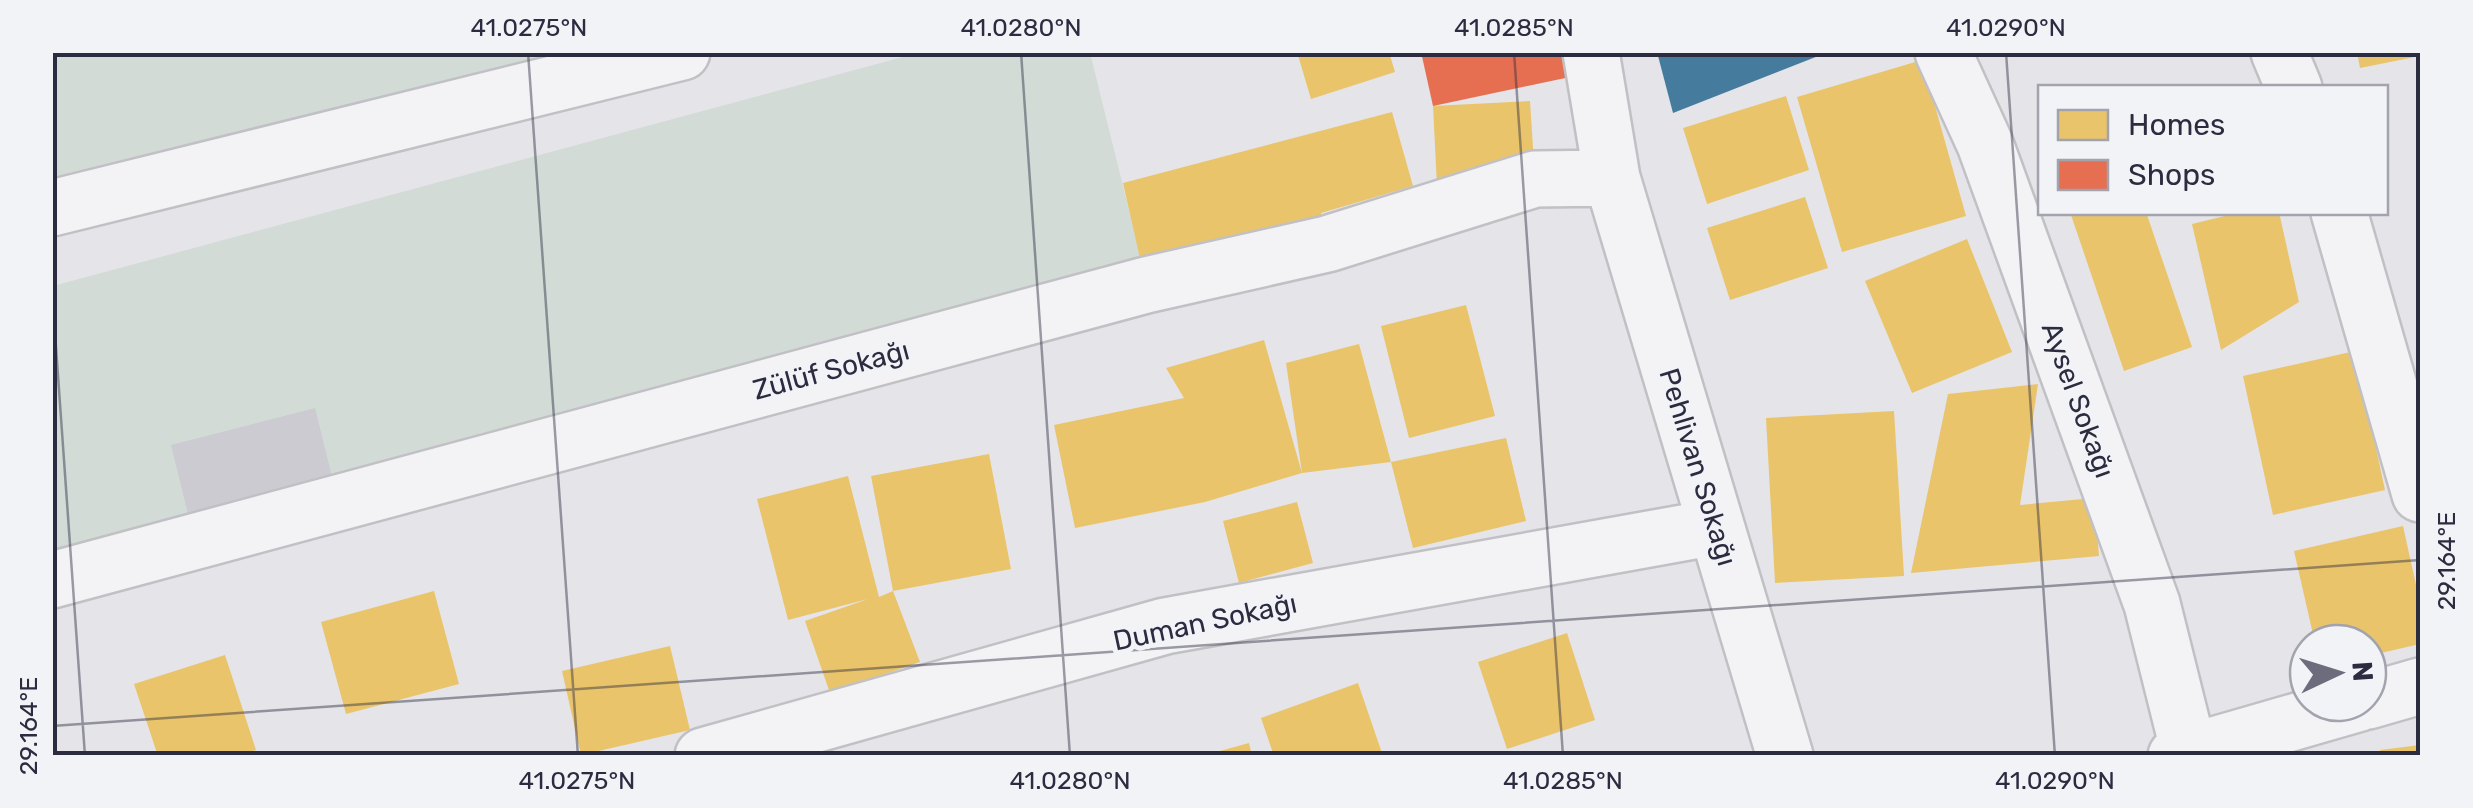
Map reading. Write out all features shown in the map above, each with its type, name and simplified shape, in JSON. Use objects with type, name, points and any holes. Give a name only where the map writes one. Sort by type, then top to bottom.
[{"type":"street","points":[[52,208],[682,52]]},
{"type":"street","name":"Pehlivan Sokağı","points":[[1591,52],[1612,178],[1784,756]]},
{"type":"street","name":"Aysel Sokağı","points":[[1943,52],[1985,144],[2146,586],[2185,754]]},
{"type":"street","points":[[2280,52],[2293,85]]},
{"type":"street","name":"Zülüf Sokağı","points":[[52,580],[1126,290],[1327,244],[1535,179],[1612,178]]},
{"type":"street","points":[[2340,215],[2420,494]]},
{"type":"street","name":"Duman Sokağı","points":[[703,756],[1166,626],[1716,527]]},
{"type":"street","points":[[2388,695],[2420,686]]},
{"type":"street","points":[[2185,754],[2291,723]]},
{"type":"shaded area","points":[[53,53],[555,53],[562,84],[53,215]]},
{"type":"shaded area","points":[[918,53],[1090,53],[1149,291],[53,605],[53,286]]},
{"type":"building: Homes","points":[[1297,52],[1389,52],[1395,72],[1311,99]]},
{"type":"building: Homes","points":[[2357,52],[2420,52],[2420,56],[2360,68]]},
{"type":"building: Homes","points":[[1922,60],[1966,216],[1842,252],[1797,97]]},
{"type":"building: Homes","points":[[1786,96],[1809,170],[1707,204],[1683,128]]},
{"type":"building: Homes","points":[[1530,101],[1535,179],[1437,186],[1433,106]]},
{"type":"building: Homes","points":[[1392,112],[1413,186],[1321,213],[1327,244],[1146,285],[1123,183]]},
{"type":"building: Homes","points":[[1805,197],[1828,268],[1730,300],[1707,228]]},
{"type":"building: Homes","points":[[2071,215],[2147,215],[2192,347],[2124,371]]},
{"type":"building: Homes","points":[[2229,215],[2280,215],[2299,302],[2221,350],[2192,224]]},
{"type":"building: Homes","points":[[1967,239],[2012,352],[1912,393],[1865,281]]},
{"type":"building: Homes","points":[[1466,305],[1495,416],[1409,438],[1381,326]]},
{"type":"building: Homes","points":[[1264,340],[1302,473],[1205,502],[1075,528],[1054,425],[1184,398],[1166,368]]},
{"type":"building: Homes","points":[[1359,344],[1391,462],[1302,473],[1286,363]]},
{"type":"building: Homes","points":[[2355,351],[2385,490],[2273,515],[2243,376]]},
{"type":"building: Homes","points":[[2038,384],[2020,505],[2094,498],[2099,556],[1911,573],[1948,394]]},
{"type":"building: Homes","points":[[1894,411],[1904,576],[1775,583],[1766,418]]},
{"type":"building: Homes","points":[[1506,438],[1526,521],[1413,548],[1391,462]]},
{"type":"building: Homes","points":[[989,454],[1011,569],[893,591],[871,476]]},
{"type":"building: Homes","points":[[848,476],[879,597],[893,591],[920,662],[830,693],[805,621],[868,599],[788,620],[757,499]]},
{"type":"building: Homes","points":[[1297,502],[1313,563],[1239,583],[1223,521]]},
{"type":"building: Homes","points":[[2403,526],[2420,603],[2420,644],[2388,651],[2388,623],[2310,623],[2294,551]]},
{"type":"building: Homes","points":[[434,591],[459,684],[346,714],[321,622]]},
{"type":"building: Homes","points":[[1567,633],[1595,720],[1507,749],[1478,662]]},
{"type":"building: Homes","points":[[670,646],[690,730],[581,755],[562,671]]},
{"type":"building: Homes","points":[[225,655],[256,750],[238,756],[158,756],[134,684]]},
{"type":"building: Homes","points":[[1358,683],[1383,756],[1274,756],[1261,718]]},
{"type":"building: Homes","points":[[1249,743],[1252,756],[1209,756],[1209,754]]},
{"type":"building: Homes","points":[[2420,745],[2420,756],[2381,756],[2380,750]]},
{"type":"building: Shops","points":[[1421,52],[1565,52],[1570,77],[1433,106]]},
{"type":"building: Public","points":[[1657,52],[1826,52],[1826,53],[1673,113]]},
{"type":"building: Other","points":[[315,408],[334,485],[190,522],[171,445]]}]
